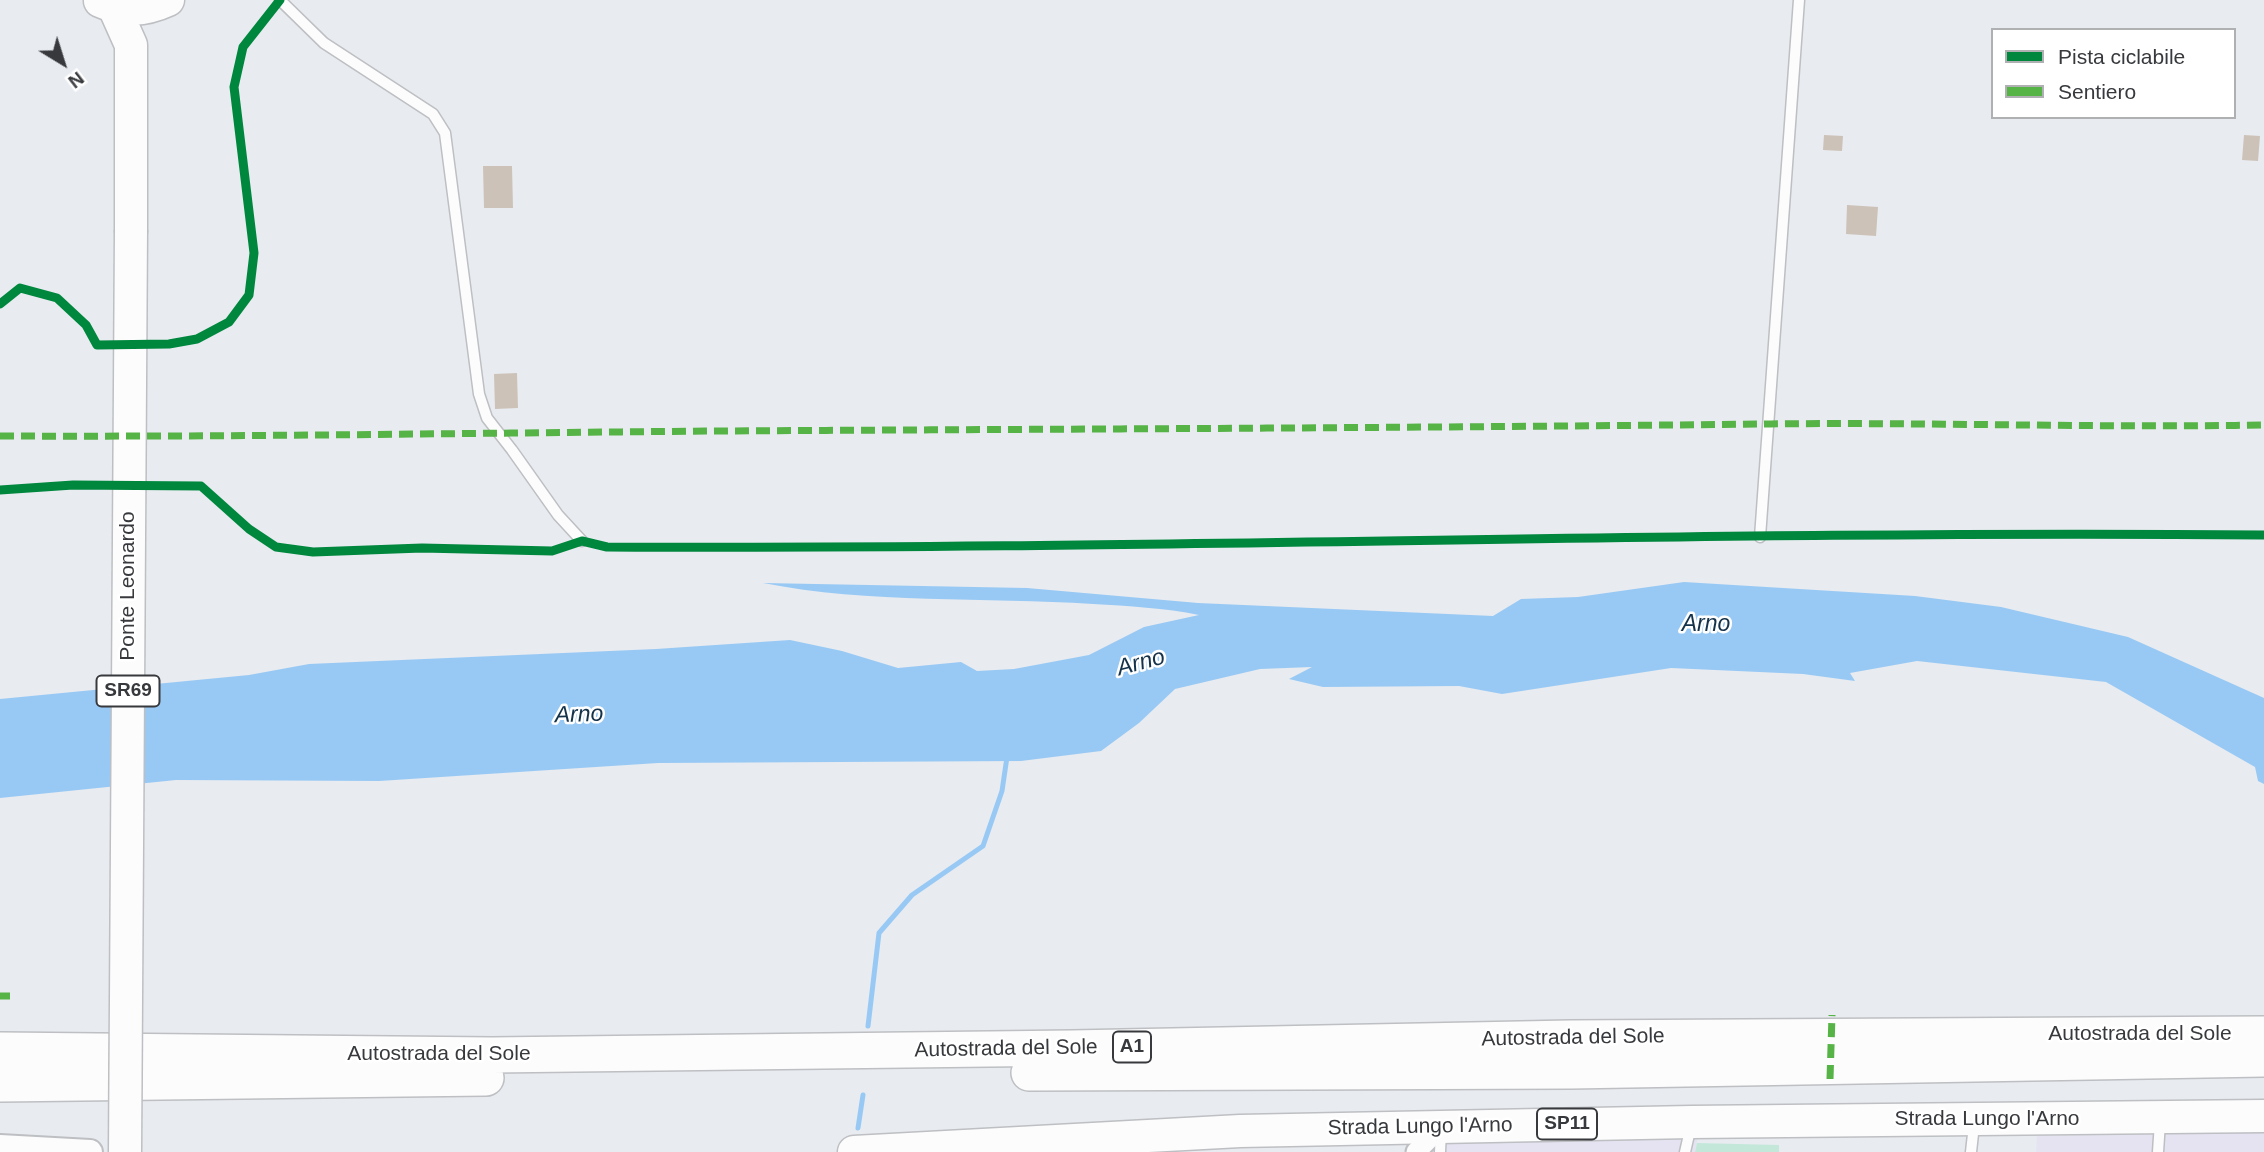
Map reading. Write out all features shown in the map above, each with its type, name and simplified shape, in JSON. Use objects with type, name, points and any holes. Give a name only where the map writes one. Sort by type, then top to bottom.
[{"type":"highway","name":"Autostrada del Sole","points":[[0,1050],[492,1055],[1072,1048],[1570,1038],[2264,1034]]},
{"type":"highway","name":"Autostrada del Sole","points":[[0,1084],[1558,1071],[2264,1059]]},
{"type":"main road","points":[[106,4],[134,10],[161,3]]},
{"type":"main road","points":[[106,4],[131,45],[161,3]]},
{"type":"main road","name":"Ponte Leonardo","points":[[125,1152],[131,45]]},
{"type":"main road","name":"Strada Lungo l'Arno","points":[[863,1152],[1240,1131],[1441,1140],[1692,1122],[2264,1116]]},
{"type":"street","points":[[1416,1152],[1441,1140]]},
{"type":"street","points":[[0,1147],[90,1152]]},
{"type":"lane","points":[[280,0],[324,43],[433,114],[445,132],[479,394],[487,418],[558,515],[582,541]]},
{"type":"lane","points":[[1760,537],[1799,0]]},
{"type":"lane","points":[[2158,1152],[2160,1118]]},
{"type":"lane","points":[[1971,1152],[1974,1119]]},
{"type":"lane","points":[[1685,1152],[1692,1122]]},
{"type":"shaded area","points":[[2264,1130],[2264,1152],[2036,1152],[2037,1136]]},
{"type":"shaded area","points":[[1698,1136],[1695,1152],[1416,1152],[1416,1140]]},
{"type":"green space","points":[[1697,1143],[1779,1145],[1779,1152],[1695,1152]]},
{"type":"water","name":"Arno","points":[[1684,582],[1915,596],[2001,607],[2128,637],[2264,698],[2264,784],[2258,781],[2255,767],[2106,682],[1917,661],[1850,673],[1855,681],[1803,674],[1671,668],[1502,694],[1459,686],[1323,687],[1289,679],[1312,667],[1260,669],[1175,689],[1139,723],[1101,751],[1021,761],[658,763],[379,781],[176,780],[0,798],[0,699],[249,675],[309,664],[656,649],[790,640],[842,651],[898,668],[961,662],[977,671],[1014,669],[1089,655],[1144,627],[1199,615],[1106,605],[844,594],[763,583],[1027,588],[1198,603],[1493,616],[1521,599],[1578,597]]},
{"type":"building","points":[[1824,135],[1843,136],[1842,151],[1823,150]]},
{"type":"building","points":[[2244,135],[2260,136],[2258,161],[2242,160]]},
{"type":"building","points":[[483,166],[512,166],[513,208],[484,208]]},
{"type":"building","points":[[1847,205],[1878,207],[1876,236],[1846,234]]},
{"type":"building","points":[[517,373],[518,408],[495,409],[494,374]]},
{"type":"waterway","points":[[868,1026],[879,933],[912,895],[983,846],[1002,791],[1007,757]]},
{"type":"waterway","points":[[858,1128],[863,1095]]},
{"type":"marked path","points":[[0,436],[1826,424],[2264,425]]},
{"type":"marked path","points":[[0,996],[10,996]]},
{"type":"marked path","points":[[1830,1079],[1832,1015]]},
{"type":"cycle path","points":[[0,304],[20,288],[57,298],[86,325],[97,345],[169,344],[197,339],[229,322],[249,295],[254,253],[234,87],[243,47],[280,0]]},
{"type":"cycle path","points":[[0,490],[73,485],[201,486],[249,529],[276,547],[313,552],[422,548],[552,551],[582,541],[607,547],[814,547],[1850,535],[2264,535]]}]
